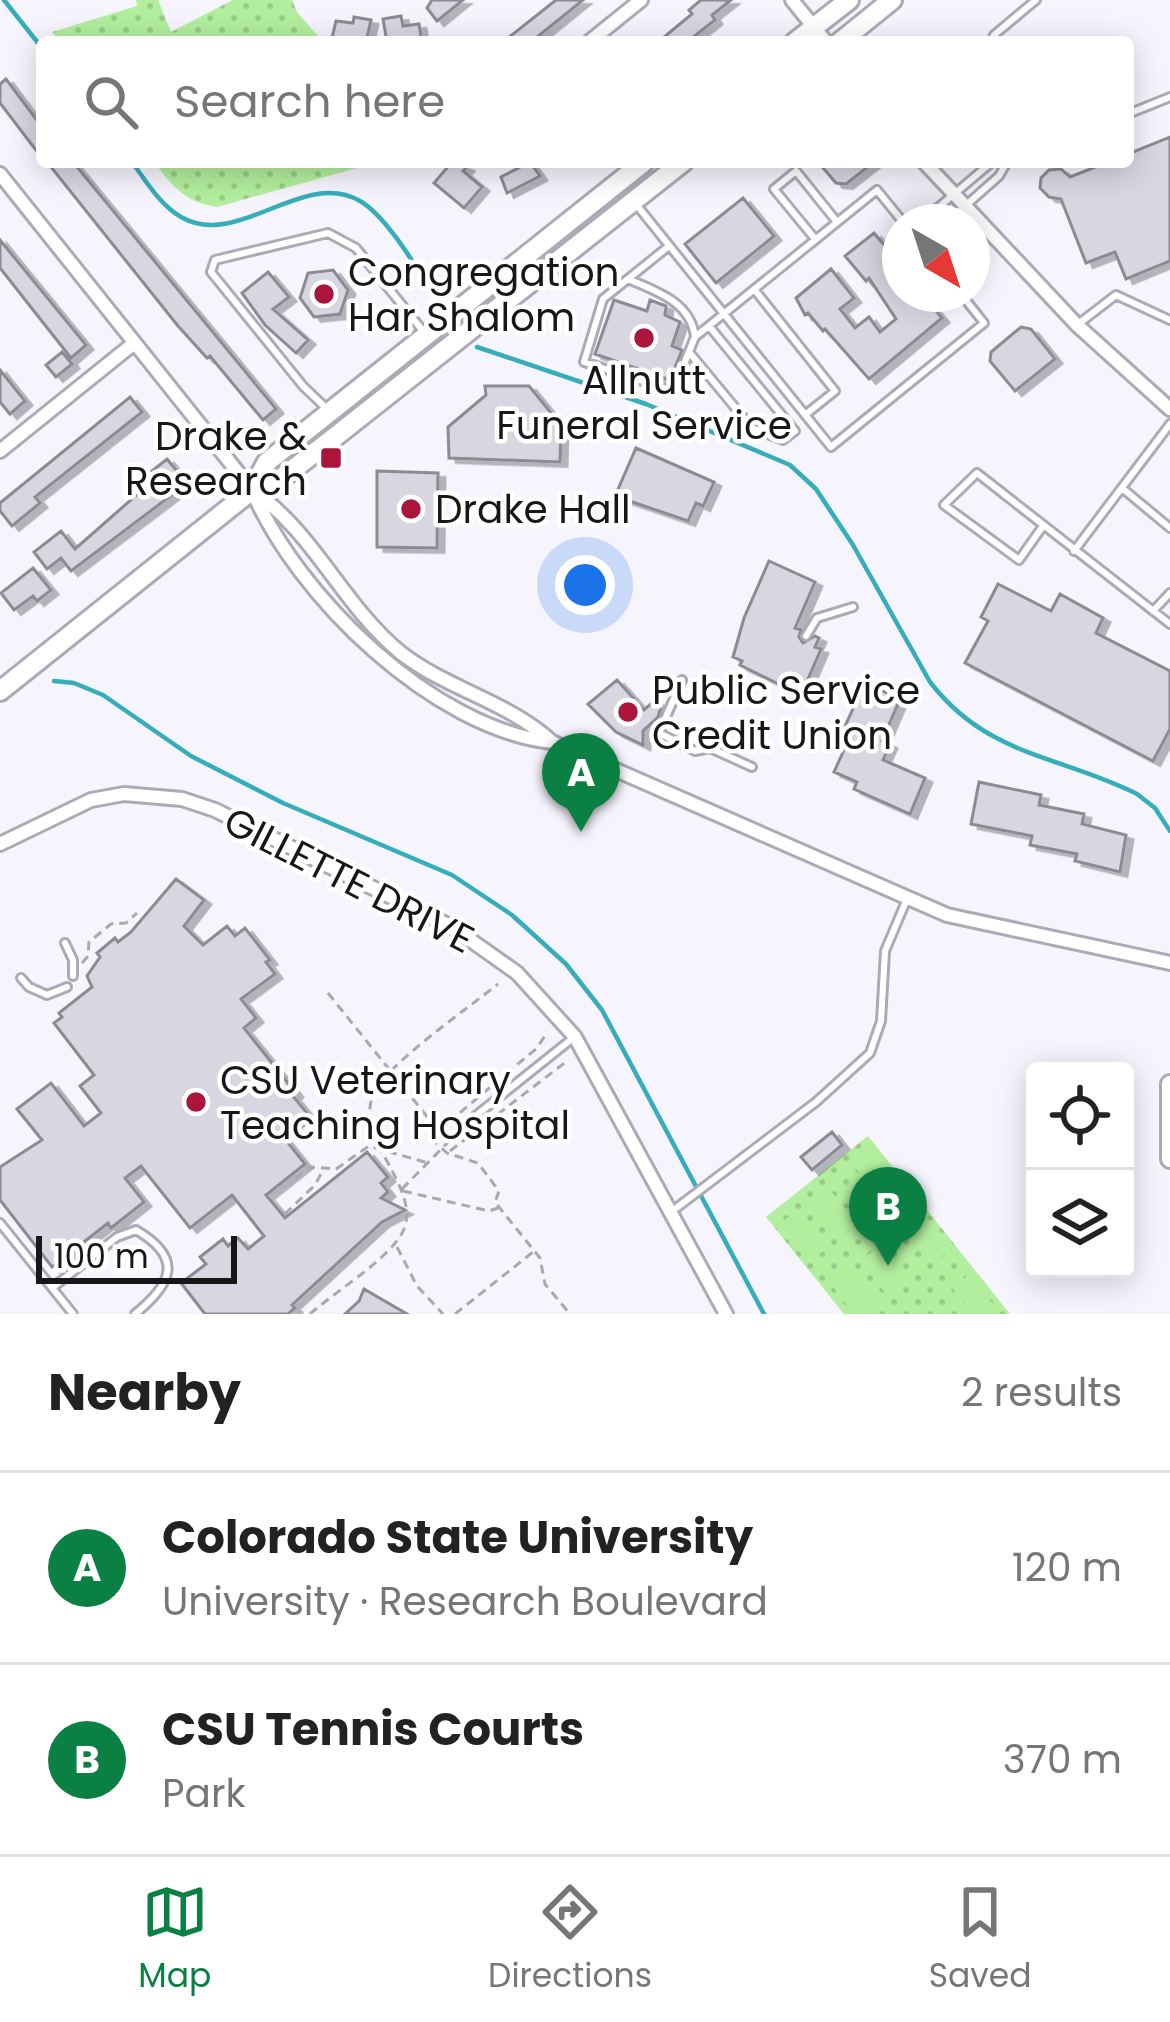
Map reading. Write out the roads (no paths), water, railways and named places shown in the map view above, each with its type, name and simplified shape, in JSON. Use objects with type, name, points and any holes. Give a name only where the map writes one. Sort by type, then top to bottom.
[{"type":"main road","points":[[820,35],[849,0]]},
{"type":"main road","points":[[847,36],[892,0]]},
{"type":"main road","points":[[252,490],[267,462],[636,168]]},
{"type":"main road","points":[[0,691],[252,490],[279,480],[675,168]]},
{"type":"main road","points":[[406,380],[427,353],[426,335]]},
{"type":"street","points":[[596,36],[641,0]]},
{"type":"street","points":[[792,0],[820,35]]},
{"type":"street","points":[[929,168],[960,204]]},
{"type":"street","points":[[0,174],[252,490],[266,522],[323,596],[391,668],[461,712],[528,739],[551,742],[907,899],[985,926],[1170,963]]},
{"type":"street","points":[[990,235],[1077,325],[1170,410]]},
{"type":"street","points":[[0,451],[133,344]]},
{"type":"street","name":"GILLETTE DRIVE","points":[[0,844],[91,800],[124,794],[182,799],[215,810],[452,927],[517,973],[575,1036],[726,1314]]},
{"type":"street","points":[[1170,1084],[1170,1159]]},
{"type":"lane","points":[[993,36],[1036,0]]},
{"type":"lane","points":[[1134,111],[1170,97]]},
{"type":"lane","points":[[943,204],[985,168]]},
{"type":"lane","points":[[968,204],[1004,168]]},
{"type":"lane","points":[[815,239],[774,189],[796,171],[837,222]]},
{"type":"lane","points":[[695,337],[877,190],[888,204]]},
{"type":"lane","points":[[633,200],[831,447],[985,323],[976,312]]},
{"type":"lane","points":[[329,412],[211,272],[215,260],[328,233],[356,248],[426,335]]},
{"type":"lane","points":[[628,279],[670,296],[694,325],[695,337],[673,391],[584,362],[603,299],[669,246]]},
{"type":"lane","points":[[689,352],[752,428],[783,440],[795,431],[835,391],[754,289]]},
{"type":"lane","points":[[1077,325],[1116,295],[1170,320]]},
{"type":"lane","points":[[709,326],[795,431]]},
{"type":"lane","points":[[1074,551],[1170,424]]},
{"type":"lane","points":[[1042,526],[1019,560],[944,505],[977,473],[1170,624]]},
{"type":"lane","points":[[1121,488],[1170,528]]},
{"type":"lane","points":[[1153,611],[1170,593]]},
{"type":"lane","points":[[806,636],[817,618],[853,607]]},
{"type":"lane","points":[[682,680],[659,733],[695,751],[710,748],[752,767]]},
{"type":"lane","points":[[671,1212],[816,1102],[870,1053],[881,1021],[885,951],[907,899]]},
{"type":"lane","points":[[65,943],[73,976]]},
{"type":"lane","points":[[22,978],[47,995],[67,987]]},
{"type":"lane","points":[[463,1126],[575,1036]]},
{"type":"lane","points":[[0,1223],[73,1314]]},
{"type":"lane","points":[[52,1288],[117,1237],[136,1230],[154,1240],[169,1272],[160,1293],[135,1314]]},
{"type":"waterway","points":[[4,0],[36,40]]},
{"type":"waterway","points":[[136,168],[166,206],[203,224],[248,218],[316,194],[360,201],[393,233],[439,303]]},
{"type":"waterway","points":[[477,347],[646,404],[790,465],[816,489],[930,682],[952,707],[1000,740],[1137,794],[1155,808],[1170,831]]},
{"type":"waterway","points":[[54,681],[103,695],[191,756],[283,803],[452,875],[512,915],[566,964],[602,1010],[764,1314]]},
{"type":"place","name":"Congregation Har Shalom","points":[[324,294]]},
{"type":"place","name":"Allnutt Funeral Service","points":[[644,338]]},
{"type":"place","name":"Drake & Research","points":[[331,458]]},
{"type":"place","name":"Drake Hall","points":[[411,509]]},
{"type":"place","name":"Public Service Credit Union","points":[[628,712]]},
{"type":"place","name":"Colorado State University","points":[[581,832]]},
{"type":"place","name":"CSU Veterinary Teaching Hospital","points":[[196,1102]]},
{"type":"place","name":"CSU Tennis Courts","points":[[888,1266]]}]
